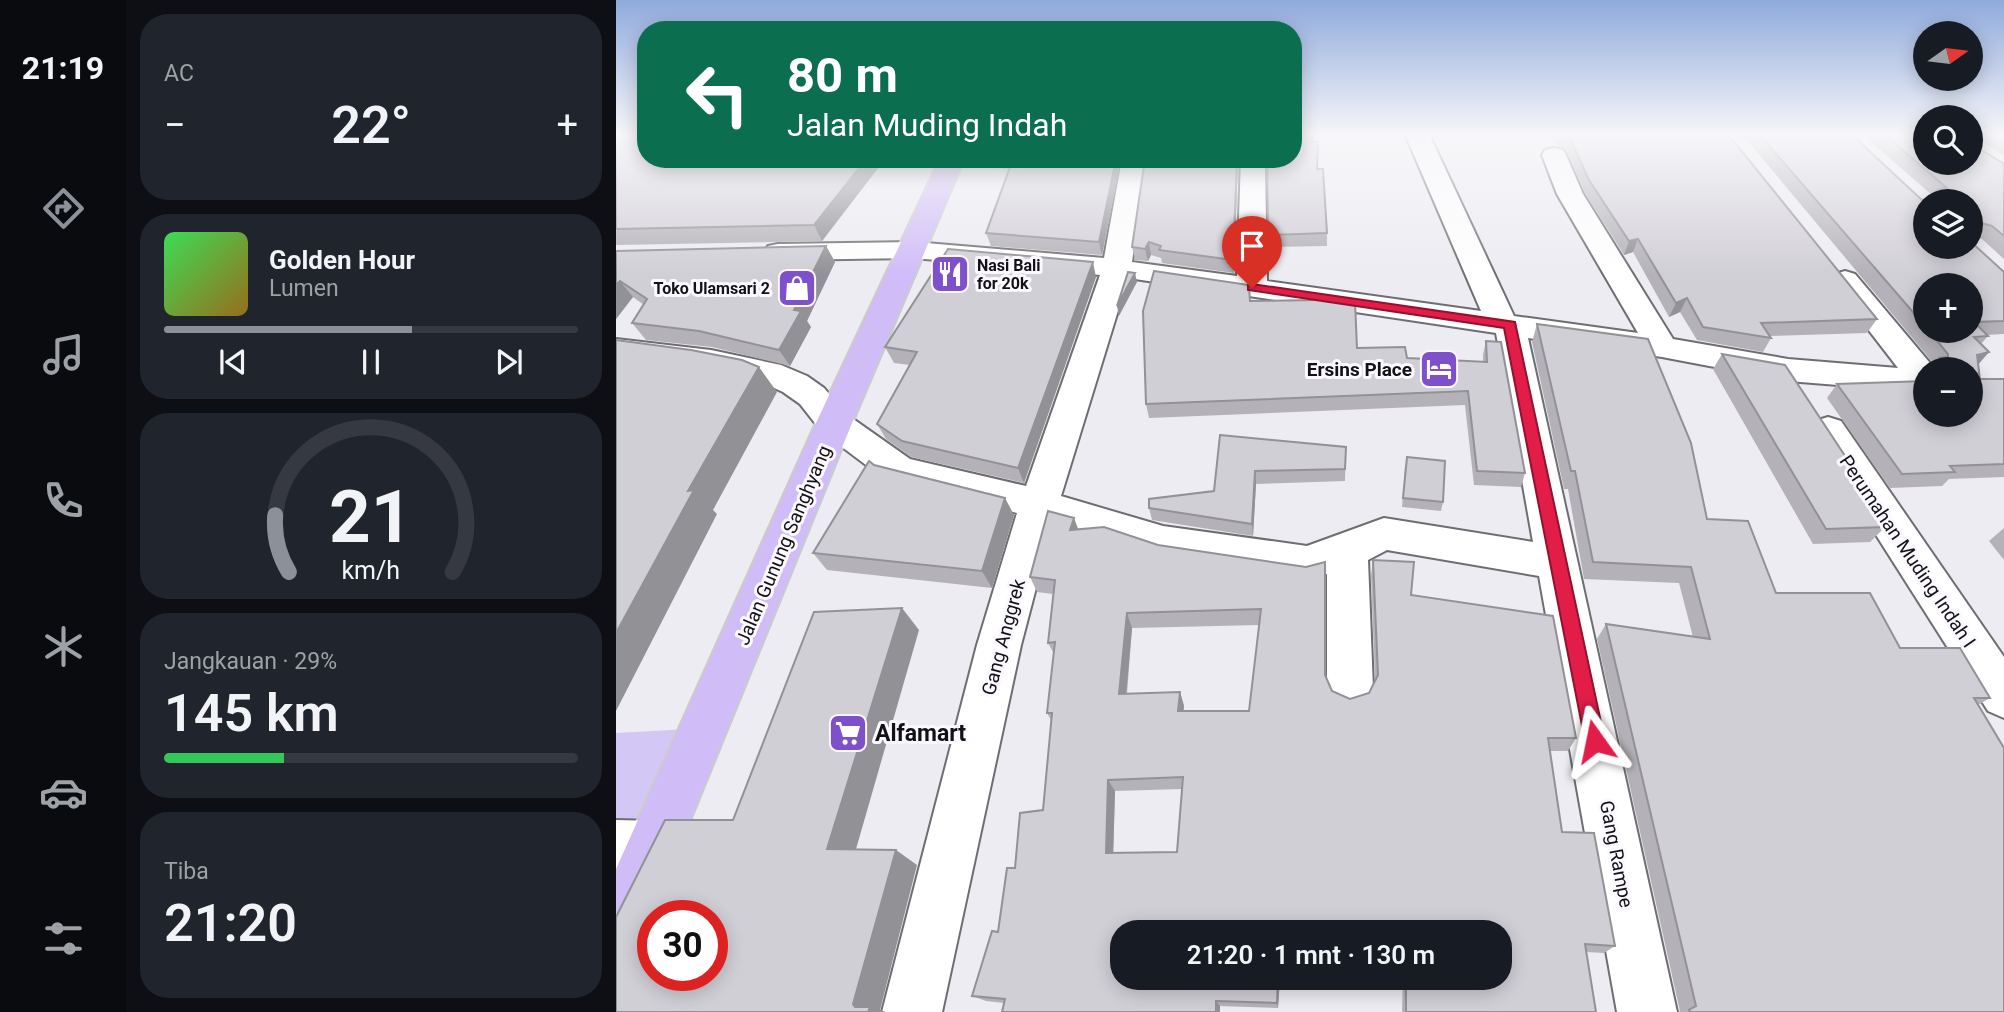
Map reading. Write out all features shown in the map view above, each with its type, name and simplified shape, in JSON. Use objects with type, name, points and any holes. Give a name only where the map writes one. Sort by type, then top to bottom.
[{"type":"main road","name":"Jalan Gunung Sanghyang","points":[[616,933],[635,846],[834,424],[943,181]]},
{"type":"street","name":"Gang Anggrek","points":[[912,1012],[999,645],[1040,503],[1117,268],[1131,181]]},
{"type":"street","points":[[1252,181],[1252,288]]},
{"type":"street","name":"Gang Rampe","points":[[1439,181],[1506,324],[1601,766],[1647,1012]]},
{"type":"street","points":[[1565,181],[1662,347]]},
{"type":"street","points":[[754,253],[914,250],[1117,268],[1662,347],[1787,370],[1913,379]]},
{"type":"street","points":[[1830,261],[1913,365]]},
{"type":"street","points":[[616,349],[710,361],[769,373],[795,384],[812,396],[834,424],[899,470],[1040,503],[1163,542],[1307,563],[1347,551],[1384,534],[1558,562]]},
{"type":"street","name":"Perumahan Muding Indah I","points":[[1787,370],[2004,696]]},
{"type":"street","points":[[1347,551],[1350,689]]},
{"type":"shaded area","points":[[689,729],[616,876],[616,733]]},
{"type":"building","points":[[616,181],[848,181],[814,225],[616,229]]},
{"type":"building","points":[[1005,181],[1111,181],[1099,242],[986,233]]},
{"type":"building","points":[[1142,181],[1236,181],[1233,260],[1159,250],[1161,246],[1149,242],[1145,249],[1132,247]]},
{"type":"building","points":[[1267,181],[1324,181],[1327,233],[1268,235]]},
{"type":"building","points":[[1590,181],[1766,181],[1877,319],[1761,323],[1771,338],[1703,327],[1687,298],[1676,303],[1638,239],[1629,241]]},
{"type":"building","points":[[1800,181],[1902,181],[1913,192],[1913,259],[1983,259],[1983,253],[2004,272],[2004,321],[1983,322],[1983,273],[1913,273],[1913,312]]},
{"type":"building","points":[[1939,181],[2004,181],[2004,236],[1992,226],[1983,224],[1983,189],[1942,189],[1947,188]]},
{"type":"building","points":[[826,246],[794,310],[801,311],[779,350],[699,331],[632,323],[647,299],[620,281],[616,285],[616,251]]},
{"type":"building","points":[[948,249],[1093,262],[1018,468],[902,441],[877,424],[917,352],[885,347]]},
{"type":"building","points":[[1154,271],[1249,285],[1250,301],[1318,300],[1318,297],[1355,301],[1357,348],[1405,347],[1407,358],[1487,362],[1486,341],[1501,342],[1525,473],[1477,471],[1468,391],[1146,404],[1143,311]]},
{"type":"building","points":[[1128,272],[1135,273],[1117,306]]},
{"type":"building","points":[[1537,324],[1648,339],[1691,443],[1707,519],[1748,521],[1776,593],[1870,593],[1900,648],[1960,648],[1990,698],[1974,698],[2004,748],[2004,1012],[1690,1012],[1689,1010],[1696,1006],[1606,624],[1710,639],[1691,567],[1593,562],[1575,471],[1571,471]]},
{"type":"building","points":[[616,340],[691,350],[742,360],[759,367],[688,491],[694,490],[616,633]]},
{"type":"building","points":[[1939,343],[1980,343],[1989,352],[1977,357],[1948,357]]},
{"type":"building","points":[[1722,354],[1785,365],[1857,474],[1850,474],[1885,527],[1826,529]]},
{"type":"building","points":[[1983,379],[2004,379],[2004,464],[1950,466],[1955,472],[1902,474],[1837,384],[1913,381],[1913,427],[1983,427]]},
{"type":"building","points":[[1220,435],[1346,447],[1345,469],[1255,471],[1252,524],[1149,508],[1149,499],[1214,491]]},
{"type":"building","points":[[1407,457],[1445,461],[1443,502],[1403,498]]},
{"type":"building","points":[[869,461],[874,465],[1005,498],[982,571],[813,553]]},
{"type":"building","points":[[1048,511],[1074,518],[1070,530],[1104,527],[1158,545],[1306,567],[1325,562],[1325,675],[1332,691],[1350,699],[1369,693],[1378,675],[1373,560],[1414,562],[1411,595],[1553,616],[1576,738],[1548,738],[1562,832],[1594,833],[1615,946],[1585,944],[1596,1012],[1406,1012],[1406,990],[1512,990],[1512,920],[1110,920],[1110,990],[1278,990],[1277,1003],[1216,1001],[1216,1012],[1002,1012],[1005,999],[972,996],[992,931],[998,932],[1007,868],[1015,868],[1020,813],[1043,810],[1052,713],[1047,713],[1055,642],[1048,643],[1055,580],[1030,577]],"holes":[[[1261,609],[1249,711],[1178,711],[1180,692],[1119,694],[1127,613]],[[1183,777],[1177,852],[1106,853],[1108,780]]]},
{"type":"building","points":[[902,608],[827,849],[896,850],[853,1004],[855,1007],[870,1007],[868,1012],[616,1012],[616,917],[665,820],[733,820],[814,612]]},
{"type":"place","name":"Nasi Bali for 20k","points":[[950,274]]},
{"type":"place","name":"Toko Ulamsari 2","points":[[797,288]]},
{"type":"place","name":"Ersins Place","points":[[1439,369]]},
{"type":"place","name":"Alfamart","points":[[848,733]]},
{"type":"route","points":[[1252,288],[1510,325],[1595,741]]}]
